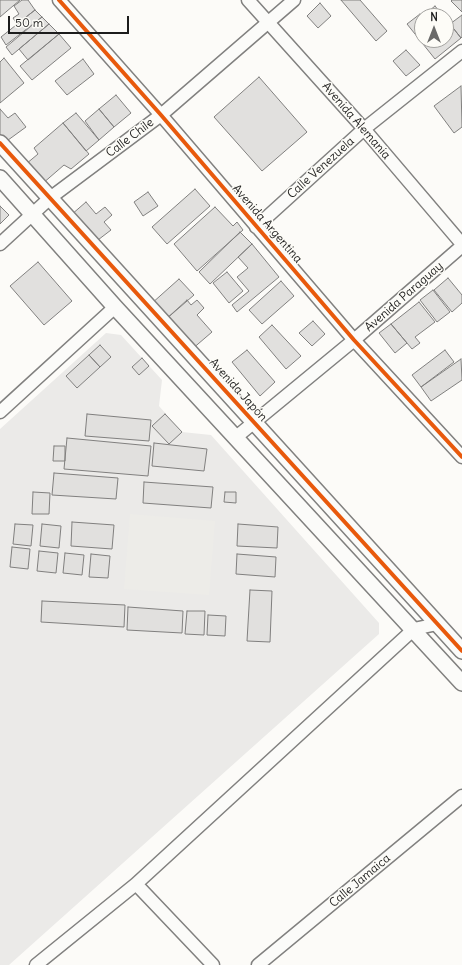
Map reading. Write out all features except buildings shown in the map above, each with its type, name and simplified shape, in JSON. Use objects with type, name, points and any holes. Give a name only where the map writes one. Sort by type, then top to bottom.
[{"type":"street","name":"Avenida Argentina","points":[[59,0],[161,115],[354,340],[462,458]]},
{"type":"street","name":"Avenida Alemania","points":[[248,0],[364,129],[462,245]]},
{"type":"street","name":"Calle Chile","points":[[0,244],[50,198],[161,115],[294,0]]},
{"type":"street","name":"Calle Venezuela","points":[[256,227],[364,129],[462,51]]},
{"type":"street","name":"Avenida Japón","points":[[0,143],[462,651]]},
{"type":"street","points":[[0,178],[115,307],[235,438],[414,629],[462,683]]},
{"type":"street","name":"Avenida Paraguay","points":[[235,438],[354,340],[462,245]]},
{"type":"street","points":[[0,412],[115,307]]},
{"type":"street","points":[[36,965],[136,884],[414,629],[437,624]]},
{"type":"street","name":"Calle Jamaica","points":[[258,965],[462,796]]},
{"type":"street","points":[[136,884],[213,965]]},
{"type":"shaded area","points":[[106,333],[121,335],[162,380],[159,406],[182,432],[211,435],[379,623],[379,634],[9,965],[0,965],[0,429]]},
{"type":"shaded area","points":[[130,514],[215,521],[209,595],[124,589]]},
{"type":"cycle path","points":[[59,0],[161,115],[354,340],[462,457]]},
{"type":"cycle path","points":[[0,143],[462,651]]}]
